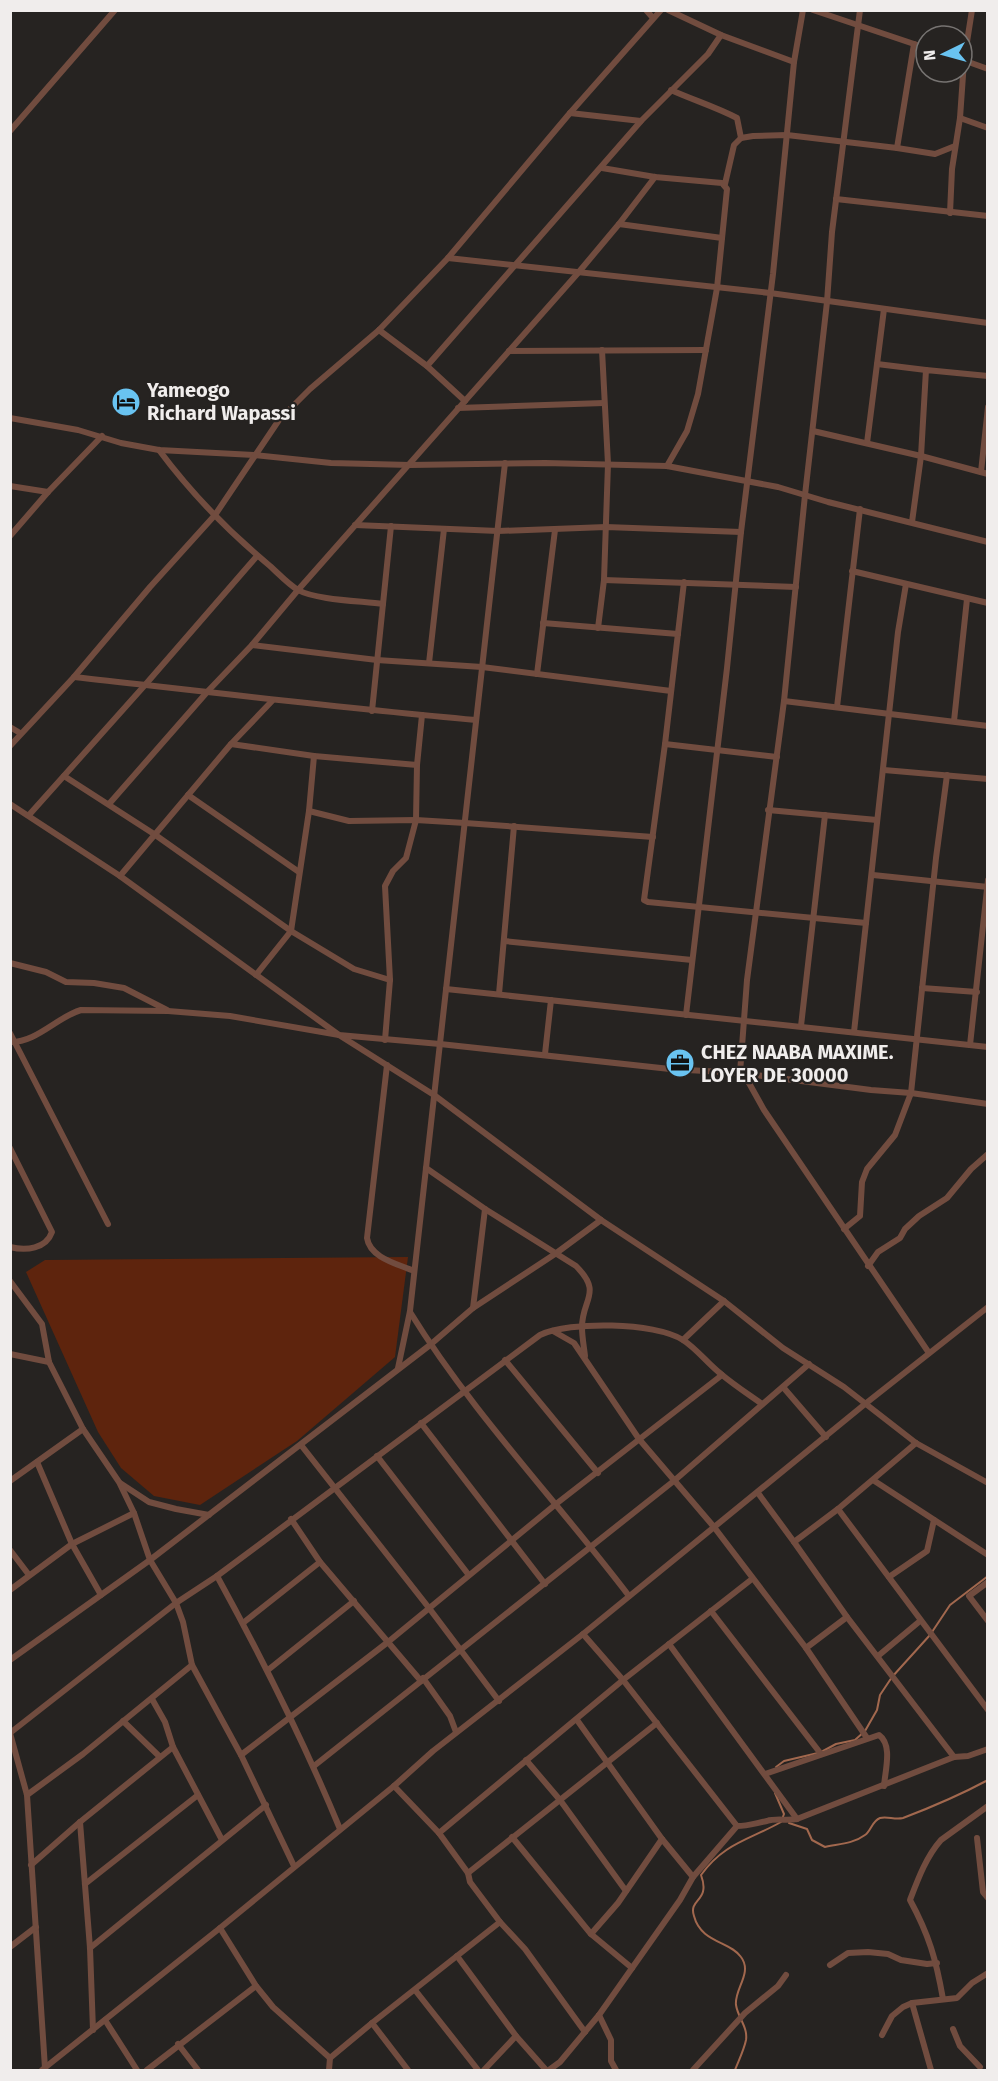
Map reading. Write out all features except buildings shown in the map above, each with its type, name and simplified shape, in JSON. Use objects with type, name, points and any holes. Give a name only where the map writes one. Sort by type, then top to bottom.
[{"type":"street","points":[[10,131],[115,10]]},
{"type":"street","points":[[646,10],[653,18]]},
{"type":"street","points":[[10,746],[74,677],[215,515],[279,420],[310,389],[380,330],[448,258],[570,113],[662,10]]},
{"type":"street","points":[[668,10],[721,35],[794,62]]},
{"type":"street","points":[[686,1015],[770,293],[794,62],[803,10]]},
{"type":"street","points":[[813,10],[914,44],[897,148]]},
{"type":"street","points":[[860,10],[836,200],[784,701],[755,912],[740,1073],[749,1083],[768,1116],[868,1266],[929,1353]]},
{"type":"street","points":[[427,366],[641,121],[708,54],[721,35]]},
{"type":"street","points":[[950,213],[950,186],[960,118],[962,84]]},
{"type":"street","points":[[671,90],[737,118],[741,138]]},
{"type":"street","points":[[570,113],[641,121]]},
{"type":"street","points":[[960,118],[987,128]]},
{"type":"street","points":[[667,466],[687,431],[698,394],[717,288],[727,189],[725,184],[734,145],[741,138],[753,135],[787,135],[935,154],[955,146]]},
{"type":"street","points":[[602,168],[655,177],[725,184]]},
{"type":"street","points":[[109,804],[579,273],[655,177]]},
{"type":"street","points":[[836,200],[987,216]]},
{"type":"street","points":[[620,224],[722,238]]},
{"type":"street","points":[[448,258],[770,293],[987,323]]},
{"type":"street","points":[[867,443],[884,309]]},
{"type":"street","points":[[380,330],[427,366],[465,401]]},
{"type":"street","points":[[598,628],[604,580],[608,464],[602,350]]},
{"type":"street","points":[[509,351],[706,350]]},
{"type":"street","points":[[877,364],[987,376]]},
{"type":"street","points":[[912,522],[921,456],[926,370]]},
{"type":"street","points":[[459,408],[604,404]]},
{"type":"street","points":[[813,431],[984,473],[987,407]]},
{"type":"street","points":[[10,418],[159,450],[254,455],[331,463],[667,466],[748,480],[987,542]]},
{"type":"street","points":[[10,536],[48,492],[102,436]]},
{"type":"street","points":[[159,450],[180,478],[215,515],[257,556],[298,590],[315,596],[383,604]]},
{"type":"street","points":[[398,1368],[410,1311],[506,463]]},
{"type":"street","points":[[10,486],[48,492]]},
{"type":"street","points":[[837,707],[860,509]]},
{"type":"street","points":[[355,525],[498,531],[606,527],[741,531]]},
{"type":"street","points":[[372,711],[391,526]]},
{"type":"street","points":[[429,663],[444,529]]},
{"type":"street","points":[[537,674],[555,530]]},
{"type":"street","points":[[29,815],[257,556]]},
{"type":"street","points":[[852,571],[987,603]]},
{"type":"street","points":[[604,580],[796,587]]},
{"type":"street","points":[[684,582],[666,744],[644,900],[867,923]]},
{"type":"street","points":[[854,1032],[889,714],[906,584]]},
{"type":"street","points":[[954,721],[967,599]]},
{"type":"street","points":[[543,623],[678,634]]},
{"type":"street","points":[[252,645],[377,660],[482,667],[671,691]]},
{"type":"street","points":[[74,677],[208,691],[272,701],[476,720]]},
{"type":"street","points":[[120,876],[231,744],[272,701]]},
{"type":"street","points":[[784,701],[987,726]]},
{"type":"street","points":[[385,1040],[390,980],[385,886],[393,871],[406,858],[416,820],[417,765],[422,715]]},
{"type":"street","points":[[10,728],[20,733]]},
{"type":"street","points":[[231,744],[314,756],[417,765]]},
{"type":"street","points":[[666,744],[777,757]]},
{"type":"street","points":[[256,975],[291,931],[309,811],[314,756]]},
{"type":"street","points":[[884,770],[987,779]]},
{"type":"street","points":[[844,1228],[860,1216],[862,1182],[867,1168],[895,1135],[912,1093],[916,1039],[947,775]]},
{"type":"street","points":[[64,776],[154,834],[291,931],[354,969],[390,980]]},
{"type":"street","points":[[188,795],[299,872]]},
{"type":"street","points":[[10,804],[120,876],[339,1035],[434,1095],[601,1220],[724,1301],[783,1348],[844,1387],[916,1443],[987,1482]]},
{"type":"street","points":[[768,810],[877,820]]},
{"type":"street","points":[[309,811],[342,820],[416,820],[653,837]]},
{"type":"street","points":[[801,1026],[825,815]]},
{"type":"street","points":[[499,994],[514,826]]},
{"type":"street","points":[[873,875],[987,885],[970,1045]]},
{"type":"street","points":[[504,941],[692,960]]},
{"type":"street","points":[[10,963],[45,972],[66,982],[94,983],[124,988],[168,1011]]},
{"type":"street","points":[[922,988],[977,992]]},
{"type":"street","points":[[446,989],[987,1047]]},
{"type":"street","points":[[545,1054],[551,1000]]},
{"type":"street","points":[[13,1042],[43,1030],[71,1013],[81,1010],[168,1011],[230,1016],[339,1035],[545,1054],[670,1069],[740,1073],[987,1104]]},
{"type":"street","points":[[10,1033],[108,1224]]},
{"type":"street","points":[[387,1065],[367,1238],[374,1253],[414,1271]]},
{"type":"street","points":[[10,1148],[52,1232],[39,1247],[10,1247]]},
{"type":"street","points":[[868,1266],[878,1252],[900,1238],[905,1229],[919,1216],[947,1198],[987,1154]]},
{"type":"street","points":[[426,1168],[485,1209],[576,1266],[587,1277],[590,1292],[582,1327],[586,1358]]},
{"type":"street","points":[[473,1308],[485,1209]]},
{"type":"street","points":[[10,1660],[150,1560],[430,1345],[473,1308],[555,1254],[601,1220]]},
{"type":"street","points":[[10,1281],[42,1324],[49,1362],[83,1429],[119,1482],[134,1513],[150,1560],[176,1603],[183,1622],[192,1665],[241,1755],[294,1866]]},
{"type":"street","points":[[683,1340],[724,1301]]},
{"type":"street","points":[[44,2069],[394,1786],[456,1732],[583,1634],[865,1404],[987,1308]]},
{"type":"street","points":[[410,1311],[430,1345],[464,1391],[592,1546],[630,1596]]},
{"type":"street","points":[[44,2069],[27,1795],[10,1733],[176,1603],[217,1576],[334,1486],[505,1360],[550,1330],[603,1325],[632,1327],[656,1331],[683,1340],[722,1375],[762,1404]]},
{"type":"street","points":[[550,1330],[574,1343],[586,1358],[639,1439],[714,1527],[806,1648],[867,1738]]},
{"type":"street","points":[[10,1354],[49,1362]]},
{"type":"street","points":[[505,1360],[598,1473]]},
{"type":"street","points":[[314,1766],[675,1480],[809,1364]]},
{"type":"street","points":[[241,1755],[388,1642],[468,1574],[722,1375]]},
{"type":"street","points":[[783,1387],[826,1437]]},
{"type":"street","points":[[421,1423],[545,1584]]},
{"type":"street","points":[[10,1481],[83,1429]]},
{"type":"street","points":[[795,1542],[916,1443]]},
{"type":"street","points":[[301,1445],[462,1650],[499,1701]]},
{"type":"street","points":[[377,1455],[468,1574]]},
{"type":"street","points":[[37,1462],[72,1544],[101,1595]]},
{"type":"street","points":[[873,1480],[987,1555]]},
{"type":"street","points":[[119,1482],[149,1502],[209,1515]]},
{"type":"street","points":[[758,1493],[847,1617],[954,1757]]},
{"type":"street","points":[[838,1509],[987,1710]]},
{"type":"street","points":[[10,1590],[72,1544],[134,1513]]},
{"type":"street","points":[[291,1520],[320,1562],[422,1680],[452,1719],[456,1732]]},
{"type":"street","points":[[889,1576],[927,1551],[934,1520]]},
{"type":"street","points":[[10,1550],[29,1575]]},
{"type":"street","points":[[243,1623],[320,1562]]},
{"type":"street","points":[[217,1576],[268,1670],[314,1766],[340,1828]]},
{"type":"street","points":[[439,1833],[623,1680],[752,1579]]},
{"type":"street","points":[[987,1582],[969,1596],[987,1621]]},
{"type":"street","points":[[268,1670],[354,1601]]},
{"type":"street","points":[[711,1611],[821,1754]]},
{"type":"street","points":[[806,1648],[847,1617]]},
{"type":"street","points":[[878,1656],[920,1621]]},
{"type":"street","points":[[583,1634],[623,1680],[737,1826]]},
{"type":"street","points":[[669,1644],[797,1819]]},
{"type":"street","points":[[27,1795],[123,1722],[192,1665]]},
{"type":"street","points":[[152,1699],[165,1722],[173,1747],[222,1840]]},
{"type":"street","points":[[577,1720],[662,1839],[693,1876]]},
{"type":"street","points":[[123,1722],[160,1757]]},
{"type":"street","points":[[468,1873],[657,1723]]},
{"type":"street","points":[[765,1773],[867,1738],[880,1736],[886,1744],[887,1753],[884,1786]]},
{"type":"street","points":[[31,1865],[173,1747]]},
{"type":"street","points":[[457,1956],[516,2036],[548,2070],[560,2062],[599,2015],[680,1899],[693,1876],[737,1826],[770,1820],[797,1819],[954,1757],[968,1756],[987,1749]]},
{"type":"street","points":[[526,1760],[560,1800],[626,1891]]},
{"type":"street","points":[[394,1786],[439,1833],[468,1873],[470,1882],[500,1922],[525,1948],[585,2032]]},
{"type":"street","points":[[84,1884],[198,1795]]},
{"type":"street","points":[[90,1948],[266,1805]]},
{"type":"street","points":[[943,1999],[937,1963],[924,1927],[909,1900],[918,1878],[941,1840],[987,1806]]},
{"type":"street","points":[[80,1822],[90,1948],[93,2030]]},
{"type":"street","points":[[512,1837],[591,1934],[632,1968]]},
{"type":"street","points":[[977,1838],[983,1892],[987,1898]]},
{"type":"street","points":[[591,1934],[607,1917],[662,1839]]},
{"type":"street","points":[[329,2070],[330,2058],[500,1922]]},
{"type":"street","points":[[10,1947],[36,1927]]},
{"type":"street","points":[[220,1928],[256,1986],[287,2021],[330,2058]]},
{"type":"street","points":[[830,1965],[848,1953],[868,1952],[888,1954],[901,1960],[927,1964],[937,1963]]},
{"type":"street","points":[[882,2035],[896,2011],[912,2003],[957,1998],[972,1983],[987,1973]]},
{"type":"street","points":[[693,2070],[745,2013],[778,1986],[786,1975]]},
{"type":"street","points":[[147,2070],[256,1986]]},
{"type":"street","points":[[415,1990],[478,2070]]},
{"type":"street","points":[[912,2003],[931,2070]]},
{"type":"street","points":[[599,2015],[611,2040],[611,2061],[616,2070]]},
{"type":"street","points":[[105,2020],[137,2070]]},
{"type":"street","points":[[372,2023],[408,2070]]},
{"type":"street","points":[[953,2029],[960,2046],[980,2068],[987,2063]]},
{"type":"street","points":[[484,2070],[516,2036]]},
{"type":"street","points":[[178,2044],[198,2070]]},
{"type":"shaded area","points":[[408,1257],[395,1357],[297,1441],[200,1505],[154,1496],[121,1468],[98,1432],[26,1272],[45,1260]]},
{"type":"waterway","points":[[823,1751],[836,1744],[855,1740],[865,1731],[877,1710],[880,1695],[892,1677],[930,1635],[950,1605],[988,1576]]},
{"type":"waterway","points":[[776,1767],[784,1761],[818,1753]]},
{"type":"waterway","points":[[789,1823],[807,1829],[812,1840],[825,1847],[845,1843],[865,1835],[880,1818],[903,1818],[988,1780]]},
{"type":"waterway","points":[[735,2070],[746,2040],[746,2031],[736,2005],[744,1975],[744,1963],[736,1952],[703,1932],[693,1910],[702,1895],[701,1875],[710,1864],[738,1843],[781,1822],[784,1814],[775,1793]]},
{"type":"place","name":"Yameogo Richard Wapassi","points":[[126,402]]},
{"type":"place","name":"CHEZ NAABA MAXIME. LOYER DE 30000","points":[[680,1063]]}]
